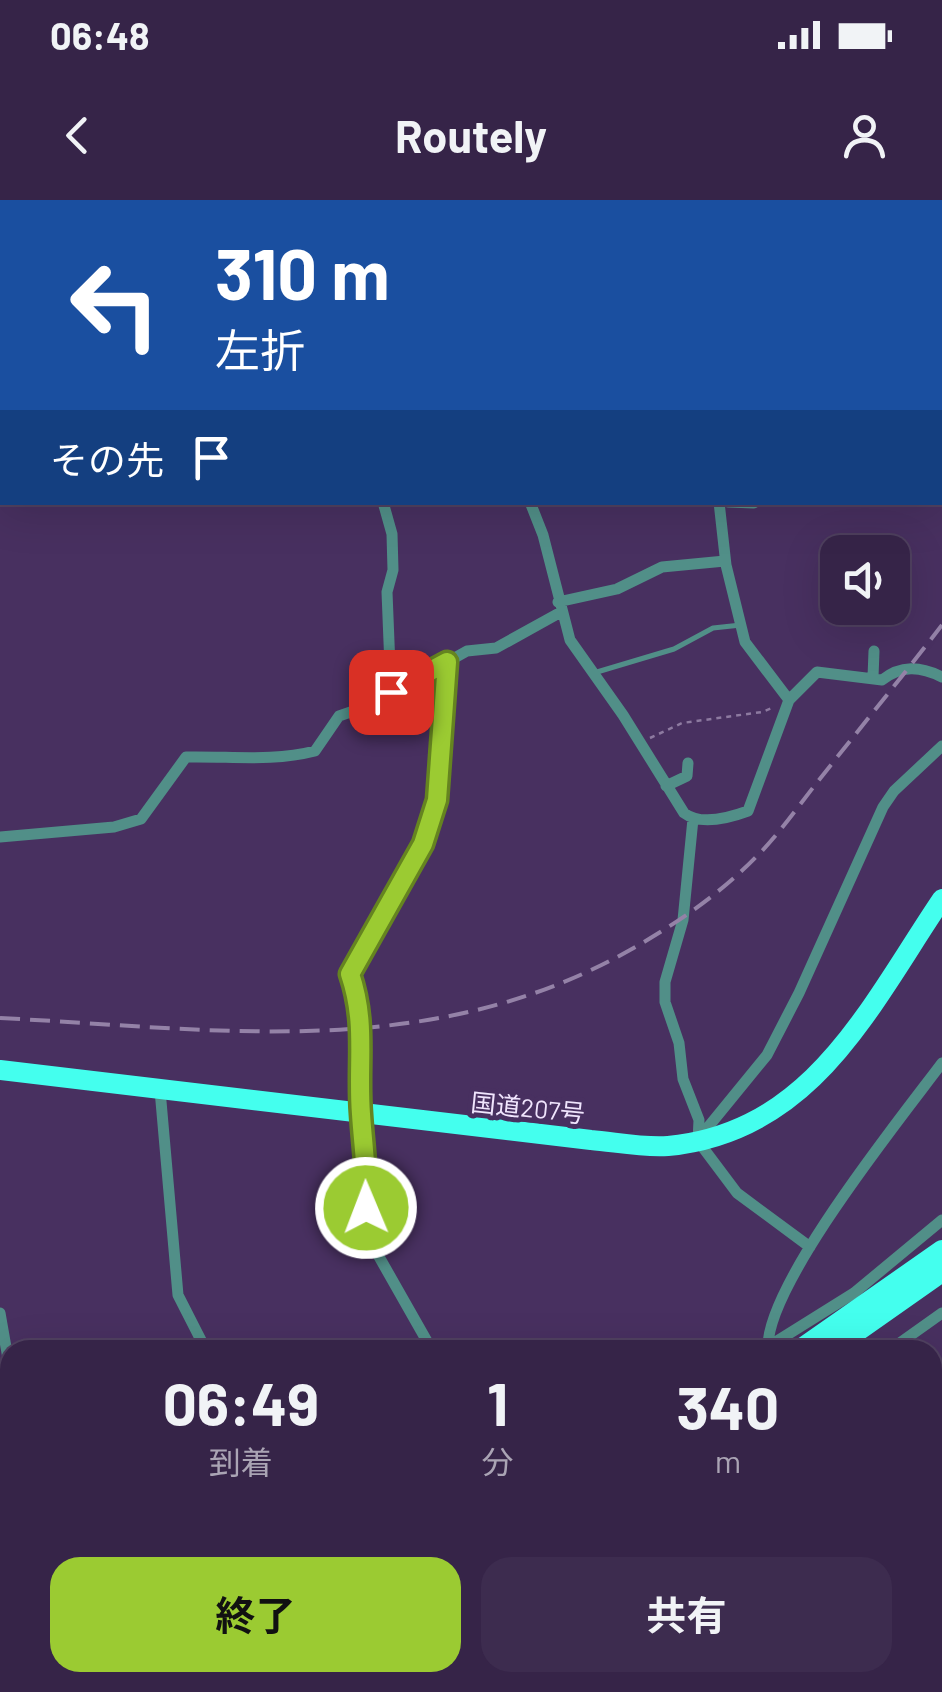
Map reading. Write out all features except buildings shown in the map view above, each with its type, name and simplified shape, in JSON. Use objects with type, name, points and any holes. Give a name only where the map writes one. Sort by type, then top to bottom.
[{"type":"highway","name":"国道207号","points":[[0,1070],[664,1146],[698,1141],[742,1129],[808,1086],[849,1037],[942,900]]},
{"type":"highway","points":[[813,1340],[942,1250]]},
{"type":"highway","points":[[845,1340],[942,1272]]},
{"type":"street","points":[[384,505],[392,534],[393,570],[388,592],[391,692]]},
{"type":"street","points":[[531,505],[543,535],[570,640],[684,813],[693,820],[730,818],[748,811],[789,700],[817,672],[882,680],[898,669],[909,668],[942,677]]},
{"type":"street","points":[[719,505],[726,562],[746,642],[789,700]]},
{"type":"street","points":[[0,836],[114,826],[141,819],[186,758],[240,756],[280,760],[316,750],[339,716],[467,651],[496,648],[560,606],[617,588],[662,567],[726,562]]},
{"type":"street","points":[[872,677],[874,651]]},
{"type":"street","points":[[426,1340],[365,1232],[368,1184],[360,1112],[363,1029],[350,974],[423,844],[437,800],[447,662]]},
{"type":"street","points":[[698,1141],[767,1055],[883,807],[894,791],[942,746]]},
{"type":"street","points":[[666,786],[687,776],[688,763]]},
{"type":"street","points":[[693,820],[683,920],[665,982],[683,1078],[699,1120],[698,1141],[737,1192],[810,1247]]},
{"type":"street","points":[[766,1340],[767,1328],[810,1247],[942,1063]]},
{"type":"street","points":[[160,1090],[178,1296],[201,1340]]},
{"type":"street","points":[[778,1340],[854,1293],[942,1220]]},
{"type":"street","points":[[904,1340],[942,1313]]},
{"type":"street","points":[[0,1314],[5,1340]]},
{"type":"lane","points":[[594,673],[674,649],[713,628],[742,625]]},
{"type":"path","points":[[640,743],[682,723],[762,712],[789,700]]},
{"type":"railway","points":[[0,1018],[243,1031],[322,1030],[400,1024],[478,1010],[554,986],[664,930],[743,870],[781,828],[942,625]]},
{"type":"route","points":[[366,1208],[368,1184],[360,1112],[363,1029],[350,974],[423,844],[437,800],[447,662],[391,692]]}]
